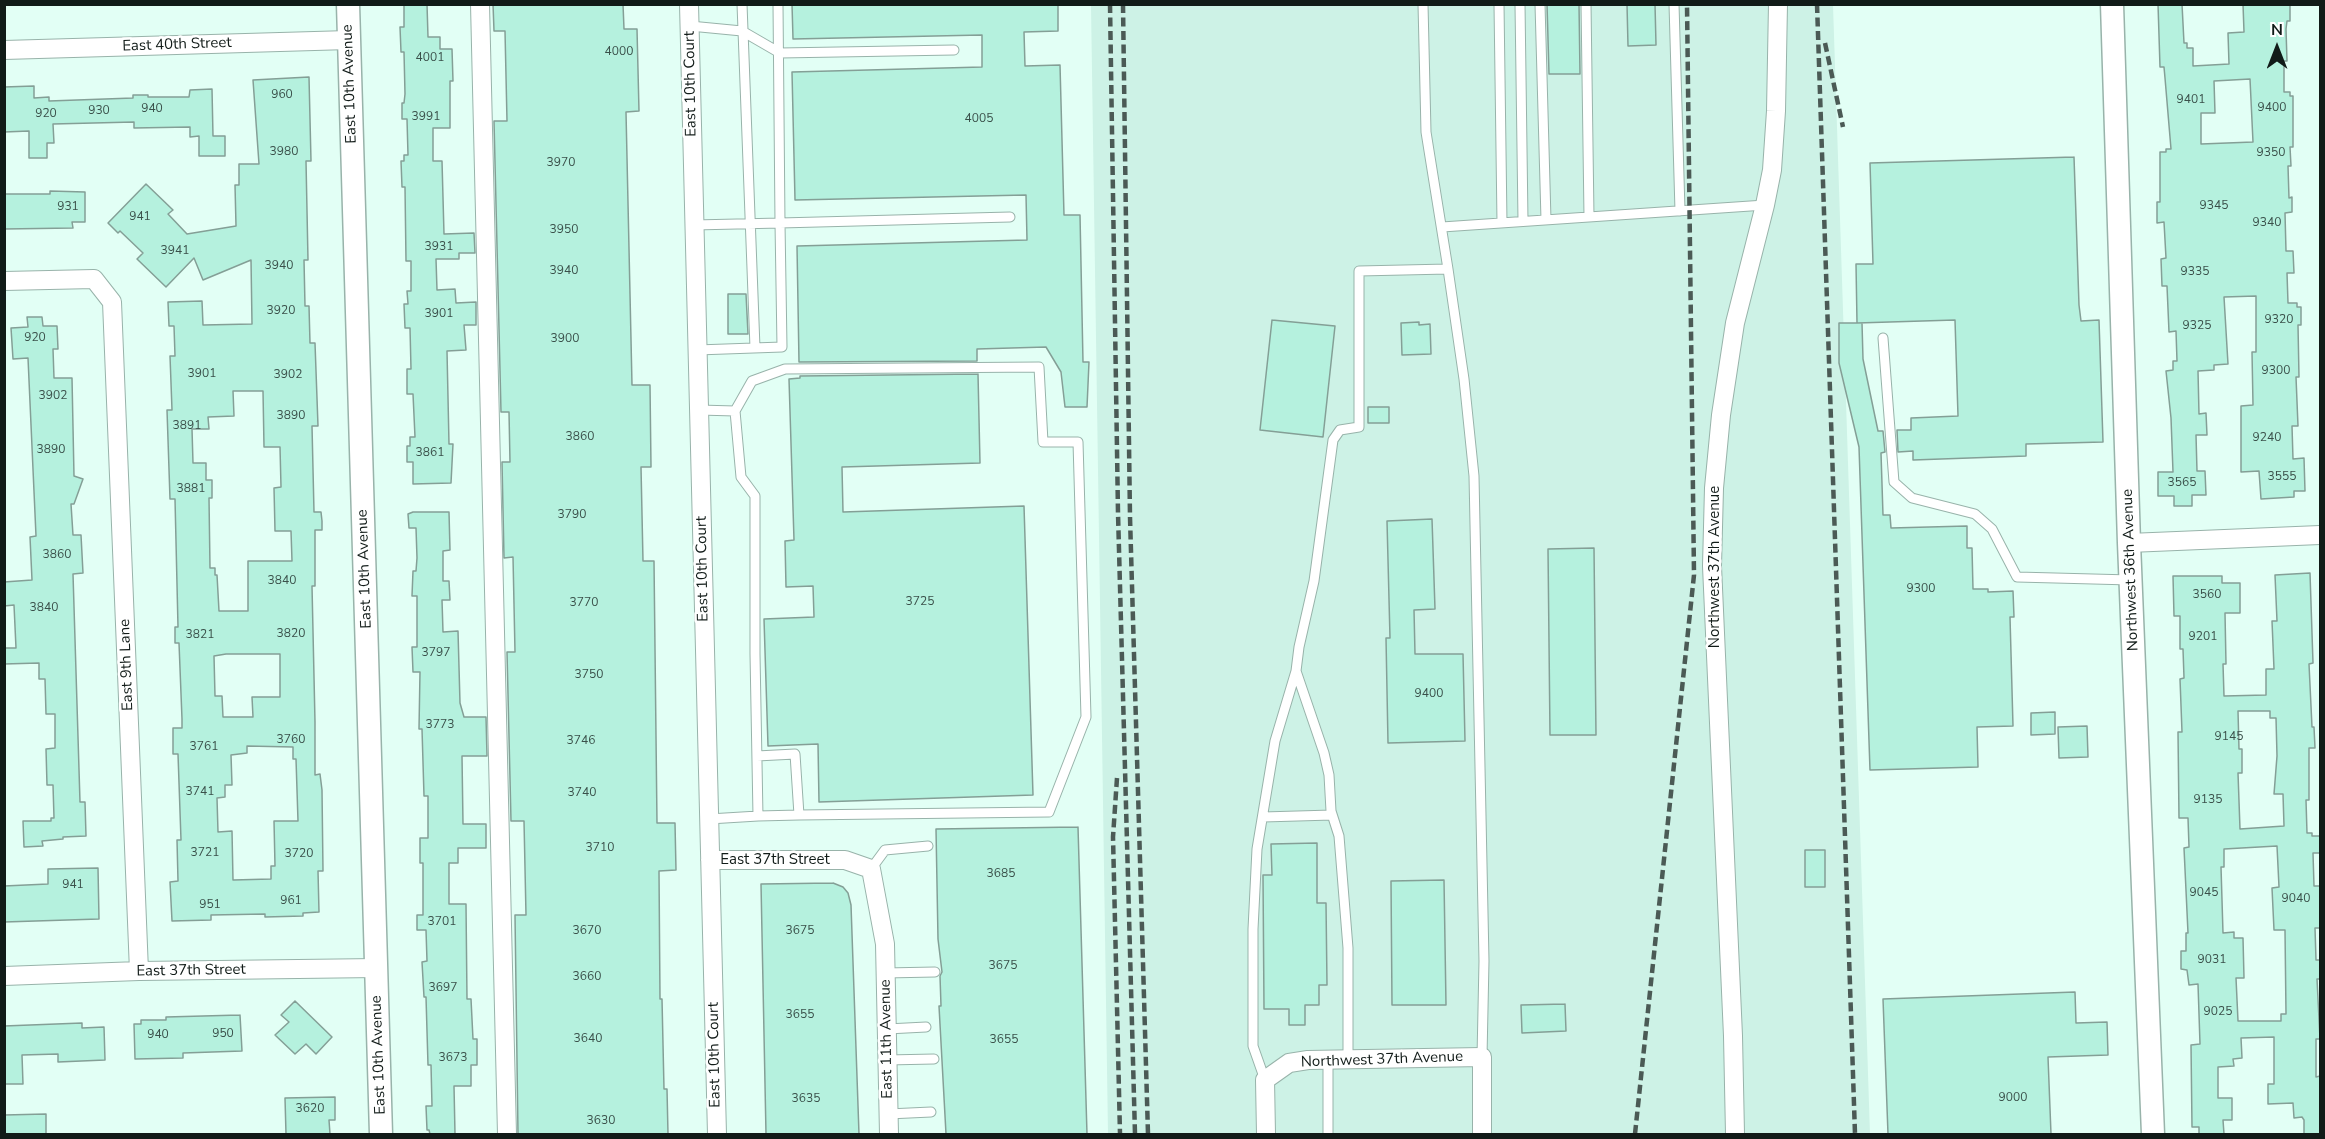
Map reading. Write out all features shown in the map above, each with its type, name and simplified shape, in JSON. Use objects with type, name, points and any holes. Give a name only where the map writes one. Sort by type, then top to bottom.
[{"type":"street","name":"East 10th Avenue","points":[[348,4],[381,1134]]},
{"type":"street","points":[[480,4],[507,1134]]},
{"type":"street","name":"East 10th Court","points":[[689,4],[717,1134]]},
{"type":"street","name":"Northwest 37th Avenue","points":[[1735,1134],[1713,609],[1712,517],[1717,450],[1728,364],[1741,297],[1765,206],[1775,137],[1778,4]]},
{"type":"street","name":"Northwest 36th Avenue","points":[[2112,4],[2129,543],[2153,1134]]},
{"type":"street","name":"East 40th Street","points":[[4,50],[349,40]]},
{"type":"street","name":"East 9th Lane","points":[[4,281],[94,279],[112,302],[139,971]]},
{"type":"street","points":[[2129,543],[2320,535]]},
{"type":"street","name":"East 37th Street","points":[[710,860],[845,860],[871,869]]},
{"type":"street","name":"East 11th Avenue","points":[[871,869],[885,944],[889,1134]]},
{"type":"street","name":"East 37th Street","points":[[4,976],[139,971],[377,968]]},
{"type":"street","name":"Northwest 37th Avenue","points":[[1265,1080],[1274,1071],[1289,1063],[1482,1057],[1482,1134]]},
{"type":"street","points":[[1265,1080],[1266,1134]]},
{"type":"lane","points":[[742,4],[755,348]]},
{"type":"lane","points":[[697,350],[782,347],[778,4]]},
{"type":"lane","points":[[1423,4],[1426,132],[1465,389],[1474,476],[1484,961],[1482,1057]]},
{"type":"lane","points":[[1498,4],[1502,223]]},
{"type":"lane","points":[[1520,4],[1523,222]]},
{"type":"lane","points":[[1540,4],[1546,220]]},
{"type":"lane","points":[[1586,4],[1589,217]]},
{"type":"lane","points":[[1674,4],[1680,211]]},
{"type":"lane","points":[[690,26],[742,32],[780,53],[954,50]]},
{"type":"lane","points":[[1442,227],[1765,206]]},
{"type":"lane","points":[[694,225],[1010,217]]},
{"type":"lane","points":[[1265,1080],[1253,1046],[1254,888],[1257,849],[1275,741],[1296,670],[1317,565],[1333,440],[1340,429],[1359,427],[1359,271],[1448,269]]},
{"type":"lane","points":[[1883,339],[1894,482],[1912,498],[1975,514],[1992,529],[2017,577],[2131,580]]},
{"type":"lane","points":[[709,819],[799,815],[1049,812],[1086,717],[1078,442],[1043,442],[1039,367],[785,369],[752,381],[735,411],[741,477],[755,496],[758,816]]},
{"type":"lane","points":[[699,410],[735,411]]},
{"type":"lane","points":[[1296,670],[1326,759],[1332,815],[1341,846],[1348,948],[1348,1060]]},
{"type":"lane","points":[[757,756],[795,754],[799,815]]},
{"type":"lane","points":[[1263,817],[1332,815]]},
{"type":"lane","points":[[871,869],[885,850],[928,846]]},
{"type":"lane","points":[[885,973],[935,972]]},
{"type":"lane","points":[[887,1029],[926,1027]]},
{"type":"lane","points":[[887,1060],[934,1059]]},
{"type":"lane","points":[[1328,1060],[1328,1134]]},
{"type":"lane","points":[[888,1114],[931,1112]]},
{"type":"shaded area","points":[[1091,5],[1833,5],[1870,1134],[1108,1134]]},
{"type":"building","points":[[404,4],[427,4],[428,37],[440,37],[440,49],[452,49],[453,81],[450,81],[450,128],[433,128],[433,161],[442,161],[444,234],[474,233],[475,253],[459,253],[459,259],[436,259],[437,290],[455,289],[456,303],[476,302],[476,325],[464,325],[466,350],[447,351],[449,444],[453,444],[451,483],[413,484],[413,462],[407,462],[407,446],[410,446],[410,437],[415,437],[413,394],[407,394],[407,369],[411,369],[410,328],[405,328],[404,304],[408,304],[407,291],[411,291],[411,261],[406,261],[405,187],[402,187],[401,161],[404,161],[404,155],[408,155],[407,119],[402,119],[402,103],[404,103],[405,94],[404,52],[401,52],[400,27],[404,27]]},
{"type":"building","points":[[493,4],[623,4],[624,29],[637,29],[639,111],[626,112],[632,385],[650,385],[651,467],[641,467],[643,561],[654,561],[657,823],[675,823],[676,870],[659,871],[660,999],[662,999],[664,1089],[667,1089],[668,1134],[518,1134],[515,915],[526,915],[524,821],[511,821],[507,652],[515,652],[513,557],[504,558],[502,462],[510,462],[509,412],[501,412],[494,121],[507,121],[505,31],[494,31]]},
{"type":"building","points":[[792,4],[1058,4],[1058,31],[1024,32],[1025,66],[1060,65],[1064,215],[1080,215],[1083,362],[1089,362],[1087,407],[1065,407],[1061,372],[1046,347],[977,349],[977,361],[799,362],[797,246],[1027,240],[1026,195],[795,200],[792,72],[982,67],[982,35],[793,39]]},
{"type":"building","points":[[1547,4],[1579,4],[1580,74],[1549,74]]},
{"type":"building","points":[[1627,4],[1655,4],[1656,45],[1628,46]]},
{"type":"building","points":[[2158,4],[2182,4],[2184,43],[2187,43],[2187,48],[2193,48],[2193,66],[2229,64],[2228,33],[2244,32],[2243,4],[2290,4],[2290,21],[2287,21],[2286,29],[2287,61],[2284,61],[2284,92],[2290,92],[2290,96],[2293,96],[2293,147],[2290,147],[2291,166],[2288,166],[2292,212],[2285,213],[2286,251],[2293,251],[2294,273],[2287,273],[2288,303],[2297,303],[2297,307],[2301,307],[2301,325],[2298,325],[2299,377],[2296,377],[2298,426],[2292,426],[2293,459],[2304,458],[2305,491],[2294,491],[2294,497],[2261,499],[2259,471],[2241,472],[2241,406],[2253,405],[2252,352],[2256,352],[2256,296],[2224,297],[2228,364],[2214,365],[2214,370],[2198,371],[2199,414],[2206,413],[2207,435],[2196,435],[2197,471],[2205,471],[2206,495],[2192,495],[2192,506],[2174,506],[2174,496],[2158,496],[2158,472],[2173,472],[2166,371],[2173,370],[2173,361],[2177,361],[2176,331],[2169,332],[2167,286],[2162,286],[2161,259],[2166,258],[2164,222],[2157,223],[2157,202],[2160,202],[2160,152],[2171,149],[2164,67],[2160,67]],"holes":[[[2250,79],[2253,142],[2201,144],[2201,113],[2215,113],[2214,81]]]},
{"type":"building","points":[[309,77],[311,161],[306,161],[308,260],[304,260],[305,306],[309,306],[310,343],[315,343],[318,426],[312,426],[314,512],[321,512],[322,521],[322,530],[315,530],[315,586],[312,586],[315,775],[320,774],[322,790],[323,871],[318,871],[319,912],[303,913],[303,916],[211,915],[211,920],[172,921],[170,882],[178,881],[177,840],[181,840],[178,754],[173,754],[173,728],[182,728],[182,719],[179,643],[175,643],[175,627],[178,627],[175,499],[170,499],[167,410],[172,410],[170,356],[175,356],[174,326],[169,326],[168,302],[202,301],[203,325],[252,324],[251,260],[203,280],[194,258],[166,287],[137,259],[143,253],[108,223],[146,184],[173,210],[168,214],[187,234],[236,226],[235,185],[239,185],[239,164],[259,164],[253,80]],"holes":[[[233,391],[263,391],[264,447],[280,447],[281,487],[274,488],[275,531],[291,531],[292,561],[248,561],[248,611],[219,611],[217,575],[215,575],[215,568],[210,568],[209,498],[212,498],[212,480],[206,480],[206,463],[193,463],[192,429],[209,429],[208,417],[234,416]],[[280,654],[280,697],[252,697],[253,717],[223,717],[222,696],[215,696],[214,656]],[[247,746],[293,747],[293,759],[296,759],[298,821],[274,821],[275,866],[271,866],[271,879],[233,880],[232,831],[218,832],[217,798],[225,797],[225,785],[232,785],[231,755],[247,753]]]},
{"type":"building","points":[[34,86],[34,98],[49,97],[49,101],[133,98],[133,95],[189,97],[190,90],[212,89],[213,136],[225,136],[225,156],[199,156],[199,136],[190,137],[190,127],[134,128],[134,122],[53,124],[54,143],[47,143],[47,158],[29,158],[29,131],[4,132],[4,87]]},
{"type":"building","points":[[2074,157],[2079,305],[2081,321],[2099,320],[2103,442],[2026,444],[2026,456],[1913,460],[1913,451],[1898,452],[1897,430],[1911,430],[1911,418],[1958,416],[1955,320],[1857,323],[1856,264],[1873,264],[1870,163]]},
{"type":"building","points":[[50,191],[85,192],[85,222],[72,222],[73,228],[4,229],[4,194],[50,194]]},
{"type":"building","points":[[728,294],[746,294],[748,334],[728,334]]},
{"type":"building","points":[[27,317],[42,317],[43,326],[57,326],[58,349],[53,349],[54,378],[72,378],[74,476],[83,479],[74,504],[71,504],[73,535],[81,535],[83,573],[73,574],[80,802],[85,802],[86,836],[63,837],[63,839],[42,841],[43,846],[24,847],[23,821],[51,821],[51,818],[54,818],[53,785],[47,785],[46,749],[55,748],[55,714],[46,714],[45,679],[39,679],[39,663],[4,664],[4,648],[16,648],[14,605],[4,606],[4,582],[32,580],[30,537],[36,536],[28,358],[13,359],[11,328],[28,327]]},
{"type":"building","points":[[1272,320],[1335,326],[1323,437],[1260,430]]},
{"type":"building","points":[[1419,322],[1419,325],[1430,324],[1431,354],[1402,355],[1401,323]]},
{"type":"building","points":[[1839,323],[1862,323],[1863,359],[1878,431],[1883,431],[1885,452],[1881,453],[1883,515],[1890,515],[1891,528],[1967,526],[1967,548],[1972,548],[1973,589],[1988,589],[1988,592],[2013,591],[2014,617],[2010,617],[2013,726],[1977,727],[1978,767],[1870,770],[1859,447],[1839,363]]},
{"type":"building","points":[[978,374],[980,463],[842,467],[843,512],[1024,506],[1033,795],[819,802],[818,744],[768,746],[764,619],[814,617],[813,586],[786,587],[785,541],[794,540],[789,379],[800,378],[800,376]]},
{"type":"building","points":[[1368,407],[1389,407],[1389,423],[1368,423]]},
{"type":"building","points":[[449,512],[450,550],[443,551],[443,581],[449,581],[450,600],[442,600],[443,632],[458,631],[460,703],[464,717],[486,717],[487,756],[462,756],[463,824],[486,824],[486,848],[458,848],[458,863],[449,863],[449,904],[466,904],[467,999],[471,999],[473,1039],[477,1039],[477,1065],[471,1065],[471,1086],[454,1086],[455,1134],[430,1134],[427,1130],[426,1106],[432,1106],[431,1065],[428,1065],[426,997],[424,997],[422,962],[427,961],[426,930],[417,930],[417,915],[423,915],[423,863],[420,863],[420,838],[428,838],[428,796],[424,796],[422,729],[419,729],[420,672],[413,672],[412,647],[417,647],[417,596],[412,596],[413,571],[416,571],[417,558],[416,528],[409,528],[408,514]]},
{"type":"building","points":[[1432,519],[1435,609],[1414,610],[1415,654],[1463,654],[1465,741],[1388,743],[1386,638],[1390,638],[1387,521]]},
{"type":"building","points":[[1594,548],[1596,735],[1550,735],[1548,549]]},
{"type":"building","points":[[2310,573],[2313,663],[2309,664],[2315,748],[2309,748],[2309,800],[2306,800],[2307,833],[2320,836],[2320,853],[2313,853],[2314,886],[2320,886],[2320,928],[2315,928],[2316,960],[2320,960],[2320,979],[2317,979],[2320,1039],[2316,1039],[2316,1077],[2320,1076],[2320,1134],[2304,1134],[2304,1120],[2302,1117],[2294,1118],[2293,1103],[2268,1104],[2268,1084],[2274,1084],[2274,1037],[2241,1038],[2242,1058],[2233,1059],[2234,1066],[2218,1067],[2218,1098],[2232,1098],[2232,1120],[2223,1120],[2224,1134],[2199,1134],[2199,1127],[2192,1127],[2191,1045],[2200,1044],[2198,984],[2189,985],[2187,970],[2181,969],[2181,951],[2186,951],[2186,933],[2188,933],[2184,848],[2189,847],[2188,818],[2179,818],[2178,732],[2182,732],[2180,679],[2184,678],[2183,649],[2180,649],[2180,616],[2174,616],[2173,576],[2222,576],[2222,583],[2240,583],[2240,613],[2225,613],[2224,696],[2266,695],[2266,669],[2274,669],[2272,621],[2277,621],[2275,575]],"holes":[[[2238,711],[2270,711],[2270,718],[2276,718],[2277,756],[2274,794],[2283,794],[2284,826],[2240,829],[2238,773],[2242,773],[2242,749],[2239,749]],[[2277,846],[2279,887],[2272,888],[2274,930],[2285,930],[2286,1014],[2281,1014],[2281,1021],[2238,1021],[2236,978],[2244,978],[2243,938],[2234,938],[2234,932],[2223,933],[2221,867],[2224,867],[2224,849]]]},
{"type":"building","points":[[2055,712],[2055,734],[2031,735],[2031,713]]},
{"type":"building","points":[[2087,726],[2088,757],[2059,758],[2058,727]]},
{"type":"building","points":[[1078,827],[1087,1134],[946,1134],[939,1006],[941,1006],[940,976],[942,972],[938,939],[936,829]]},
{"type":"building","points":[[1317,843],[1317,903],[1326,903],[1327,985],[1319,985],[1319,1005],[1305,1005],[1305,1025],[1289,1025],[1289,1009],[1264,1009],[1263,875],[1272,875],[1271,844]]},
{"type":"building","points":[[1805,850],[1825,850],[1825,887],[1805,887]]},
{"type":"building","points":[[98,868],[99,919],[4,922],[4,886],[48,884],[48,869]]},
{"type":"building","points":[[1444,880],[1446,1005],[1392,1005],[1391,881]]},
{"type":"building","points":[[833,883],[843,887],[848,893],[851,905],[859,1134],[766,1134],[761,884]]},
{"type":"building","points":[[2075,992],[2076,1023],[2107,1022],[2108,1055],[2048,1057],[2051,1134],[1888,1134],[1883,999]]},
{"type":"building","points":[[295,1001],[332,1037],[316,1054],[306,1044],[295,1054],[275,1035],[289,1022],[281,1015]]},
{"type":"building","points":[[1565,1004],[1566,1031],[1522,1033],[1521,1005]]},
{"type":"building","points":[[240,1015],[242,1051],[183,1053],[183,1058],[135,1059],[134,1024],[141,1024],[141,1020]]},
{"type":"building","points":[[82,1023],[82,1028],[104,1027],[105,1060],[58,1062],[58,1054],[22,1055],[23,1084],[4,1084],[4,1026]]},
{"type":"building","points":[[335,1097],[335,1120],[329,1120],[330,1134],[286,1134],[285,1098]]},
{"type":"building","points":[[46,1114],[46,1134],[4,1134],[4,1115]]},
{"type":"railway","points":[[1110,4],[1118,513],[1135,1134]]},
{"type":"railway","points":[[1123,4],[1130,517],[1148,1134]]},
{"type":"railway","points":[[1635,1134],[1694,575],[1687,4]]},
{"type":"railway","points":[[1817,4],[1855,1134]]},
{"type":"railway","points":[[1825,43],[1843,127]]},
{"type":"railway","points":[[1117,778],[1113,837],[1120,1134]]}]
